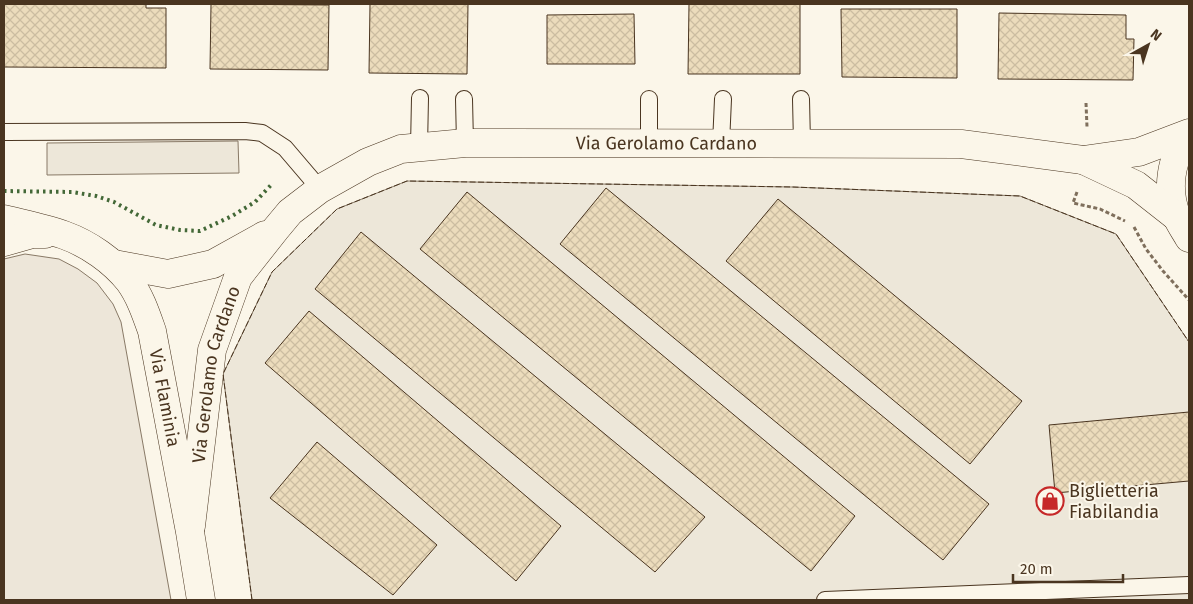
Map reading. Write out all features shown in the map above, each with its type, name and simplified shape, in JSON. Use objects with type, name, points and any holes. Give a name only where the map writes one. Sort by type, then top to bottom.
[{"type":"main road","name":"Via Gerolamo Cardano","points":[[190,532],[212,350],[238,277],[290,212],[320,189],[368,162],[401,149],[465,142],[962,144],[1085,147],[1139,152],[1189,134]]},
{"type":"main road","points":[[1183,228],[1171,196],[1171,175],[1177,155],[1189,134]]},
{"type":"main road","name":"Via Gerolamo Cardano","points":[[1085,147],[1136,185],[1183,228]]},
{"type":"main road","name":"Via Flaminia","points":[[4,219],[64,235],[89,246],[114,264],[130,282],[143,306],[152,331],[201,600]]},
{"type":"main road","name":"Via Gerolamo Cardano","points":[[114,264],[168,274],[213,264],[275,230]]},
{"type":"main road","name":"Via Flaminia","points":[[4,242],[32,234],[64,235]]},
{"type":"lane","points":[[419,147],[420,98]]},
{"type":"lane","points":[[464,99],[465,142]]},
{"type":"lane","points":[[649,99],[649,143]]},
{"type":"lane","points":[[721,144],[724,99]]},
{"type":"lane","points":[[802,99],[802,143]]},
{"type":"lane","points":[[4,132],[245,131],[262,133],[285,148],[320,189]]},
{"type":"lane","points":[[825,600],[1189,585]]},
{"type":"path","points":[[1085,147],[1086,103]]},
{"type":"path","points":[[1078,187],[1073,202],[1100,209],[1133,224],[1146,249],[1189,300]]},
{"type":"shaded area","points":[[238,141],[239,173],[47,175],[47,143]]},
{"type":"shaded area","points":[[407,181],[793,187],[1020,196],[1116,234],[1189,342],[1189,600],[252,600],[223,374],[272,272],[337,209]]},
{"type":"shaded area","points":[[25,254],[59,259],[78,269],[97,283],[113,304],[121,322],[171,600],[4,600],[4,259]]},
{"type":"building","points":[[4,4],[146,4],[146,8],[166,8],[166,68],[4,67]]},
{"type":"building","points":[[211,4],[329,5],[328,70],[210,69]]},
{"type":"building","points":[[370,4],[468,4],[467,74],[369,73]]},
{"type":"building","points":[[689,4],[800,4],[800,74],[688,74]]},
{"type":"building","points":[[841,9],[957,9],[957,78],[842,77]]},
{"type":"building","points":[[999,13],[1126,15],[1126,39],[1134,39],[1133,80],[998,79]]},
{"type":"building","points":[[634,14],[635,64],[547,64],[547,15]]},
{"type":"building","points":[[606,188],[989,504],[943,560],[560,244]]},
{"type":"building","points":[[467,192],[855,516],[811,571],[420,249]]},
{"type":"building","points":[[778,199],[1022,401],[970,464],[726,261]]},
{"type":"building","points":[[361,232],[705,517],[655,572],[315,289]]},
{"type":"building","points":[[309,311],[561,526],[516,581],[265,363]]},
{"type":"building","points":[[1189,412],[1189,481],[1055,493],[1049,425]]},
{"type":"building","points":[[317,442],[437,545],[393,595],[270,498]]},
{"type":"hedge","points":[[4,191],[72,192],[96,196],[114,202],[156,225],[180,230],[200,231],[232,216],[255,202],[273,183]]},
{"type":"fence","points":[[252,600],[223,374],[272,272],[337,209],[407,181],[793,187],[1020,196],[1116,234],[1189,342]]},
{"type":"place","name":"Biglietteria Fiabilandia","points":[[1050,501]]}]
